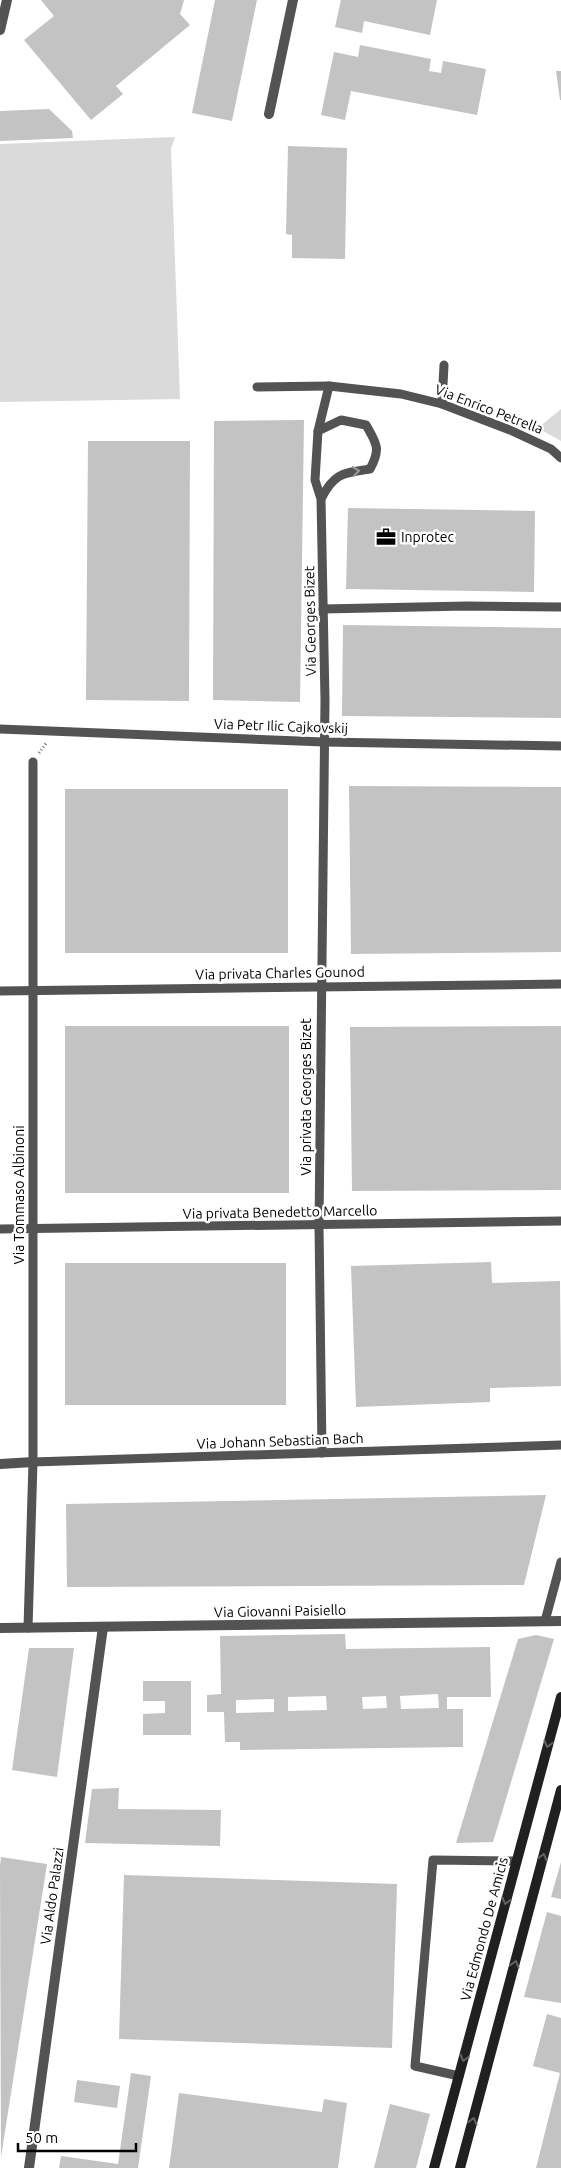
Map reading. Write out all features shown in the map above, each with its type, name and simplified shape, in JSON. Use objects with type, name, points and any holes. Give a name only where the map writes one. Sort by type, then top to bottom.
[{"type":"main road","name":"Via Edmondo De Amicis","points":[[434,2168],[561,1697]]},
{"type":"main road","points":[[460,2168],[561,1790]]},
{"type":"street","points":[[0,30],[7,0]]},
{"type":"street","points":[[269,114],[293,0]]},
{"type":"street","name":"Via Johann Sebastian Bach","points":[[0,1464],[33,1462]]},
{"type":"street","name":"Via Giovanni Paisiello","points":[[0,1628],[561,1621]]},
{"type":"street","name":"Via Aldo Palazzi","points":[[29,2168],[103,1627]]},
{"type":"lane","points":[[442,404],[444,365]]},
{"type":"lane","points":[[318,431],[329,386]]},
{"type":"lane","name":"Via Enrico Petrella","points":[[256,387],[329,386],[401,394],[442,404],[510,430],[551,449],[561,458]]},
{"type":"lane","points":[[318,431],[341,420],[366,426],[377,445],[376,457],[370,469],[342,473],[330,482],[321,499]]},
{"type":"lane","name":"Via Georges Bizet","points":[[318,431],[315,480],[321,499],[324,742]]},
{"type":"lane","points":[[323,609],[467,606],[561,608]]},
{"type":"lane","name":"Via Petr Ilic Cajkovskij","points":[[0,729],[324,742],[561,746]]},
{"type":"lane","name":"Via privata Georges Bizet","points":[[322,1453],[319,1225],[324,742]]},
{"type":"lane","name":"Via Tommaso Albinoni","points":[[28,1628],[33,1462],[33,762]]},
{"type":"lane","name":"Via privata Charles Gounod","points":[[0,990],[561,984]]},
{"type":"lane","name":"Via privata Benedetto Marcello","points":[[0,1229],[33,1230],[561,1220]]},
{"type":"lane","name":"Via Johann Sebastian Bach","points":[[33,1462],[561,1445]]},
{"type":"lane","points":[[545,1621],[561,1562]]},
{"type":"lane","points":[[459,2076],[415,2066],[433,1860],[517,1861]]},
{"type":"path","points":[[33,762],[54,731]]},
{"type":"shaded area","points":[[175,137],[171,149],[180,399],[0,402],[0,144]]},
{"type":"shaded area","points":[[561,409],[561,441],[538,428]]},
{"type":"building","points":[[41,0],[184,0],[180,14],[190,25],[116,86],[123,94],[91,120],[24,40],[54,16]]},
{"type":"building","points":[[215,0],[257,0],[232,121],[192,113]]},
{"type":"building","points":[[341,0],[437,0],[430,35],[364,21],[362,33],[335,27]]},
{"type":"building","points":[[360,45],[431,59],[429,71],[441,73],[443,61],[486,69],[477,115],[351,91],[345,120],[321,115],[334,52],[358,57]]},
{"type":"building","points":[[556,71],[561,71],[561,100],[560,100]]},
{"type":"building","points":[[49,109],[72,131],[73,138],[0,141],[0,111]]},
{"type":"building","points":[[288,146],[347,148],[345,259],[292,258],[292,235],[286,234]]},
{"type":"building","points":[[304,420],[300,702],[213,700],[214,421]]},
{"type":"building","points":[[88,441],[190,441],[189,701],[86,700]]},
{"type":"building","points":[[348,508],[535,511],[534,592],[346,589]]},
{"type":"building","points":[[343,625],[561,628],[561,718],[342,716]]},
{"type":"building","points":[[349,786],[561,787],[561,952],[351,954]]},
{"type":"building","points":[[65,789],[288,789],[288,953],[65,953]]},
{"type":"building","points":[[65,1026],[289,1026],[289,1193],[65,1193]]},
{"type":"building","points":[[561,1026],[561,1190],[352,1191],[350,1027]]},
{"type":"building","points":[[491,1262],[492,1283],[560,1281],[561,1386],[490,1388],[490,1402],[356,1407],[351,1266]]},
{"type":"building","points":[[65,1263],[286,1263],[286,1405],[65,1405]]},
{"type":"building","points":[[546,1495],[524,1585],[67,1587],[66,1504]]},
{"type":"building","points":[[345,1634],[346,1649],[490,1647],[491,1697],[447,1697],[447,1709],[463,1709],[463,1747],[240,1750],[240,1742],[225,1742],[224,1712],[207,1712],[207,1695],[221,1694],[220,1636]],"holes":[[[438,1694],[439,1708],[401,1709],[400,1696]],[[326,1696],[327,1710],[288,1711],[288,1697]],[[386,1696],[387,1708],[363,1709],[362,1697]],[[274,1699],[274,1712],[236,1713],[236,1700]]]},
{"type":"building","points":[[536,1635],[554,1639],[493,1842],[456,1843],[518,1639]]},
{"type":"building","points":[[29,1648],[74,1648],[57,1777],[12,1770]]},
{"type":"building","points":[[143,1681],[191,1681],[191,1735],[143,1735],[143,1714],[165,1713],[165,1701],[143,1701]]},
{"type":"building","points":[[119,1788],[118,1809],[221,1810],[220,1846],[85,1843],[92,1789]]},
{"type":"building","points":[[1,1857],[47,1864],[1,2157],[0,1866]]},
{"type":"building","points":[[561,1862],[561,1899],[551,1897]]},
{"type":"building","points":[[124,1875],[397,1884],[392,2048],[119,2039]]},
{"type":"building","points":[[547,1912],[561,1916],[561,2003],[524,1997]]},
{"type":"building","points":[[547,2014],[561,2018],[561,2168],[536,2168],[560,2073],[533,2066]]},
{"type":"building","points":[[131,2073],[151,2076],[138,2168],[59,2168],[61,2156],[118,2164]]},
{"type":"building","points":[[77,2080],[120,2086],[117,2108],[74,2102]]},
{"type":"building","points":[[179,2093],[322,2112],[324,2099],[347,2103],[338,2168],[169,2168]]},
{"type":"building","points":[[390,2104],[430,2114],[416,2168],[374,2168]]},
{"type":"place","name":"Inprotec","points":[[386,537]]}]
